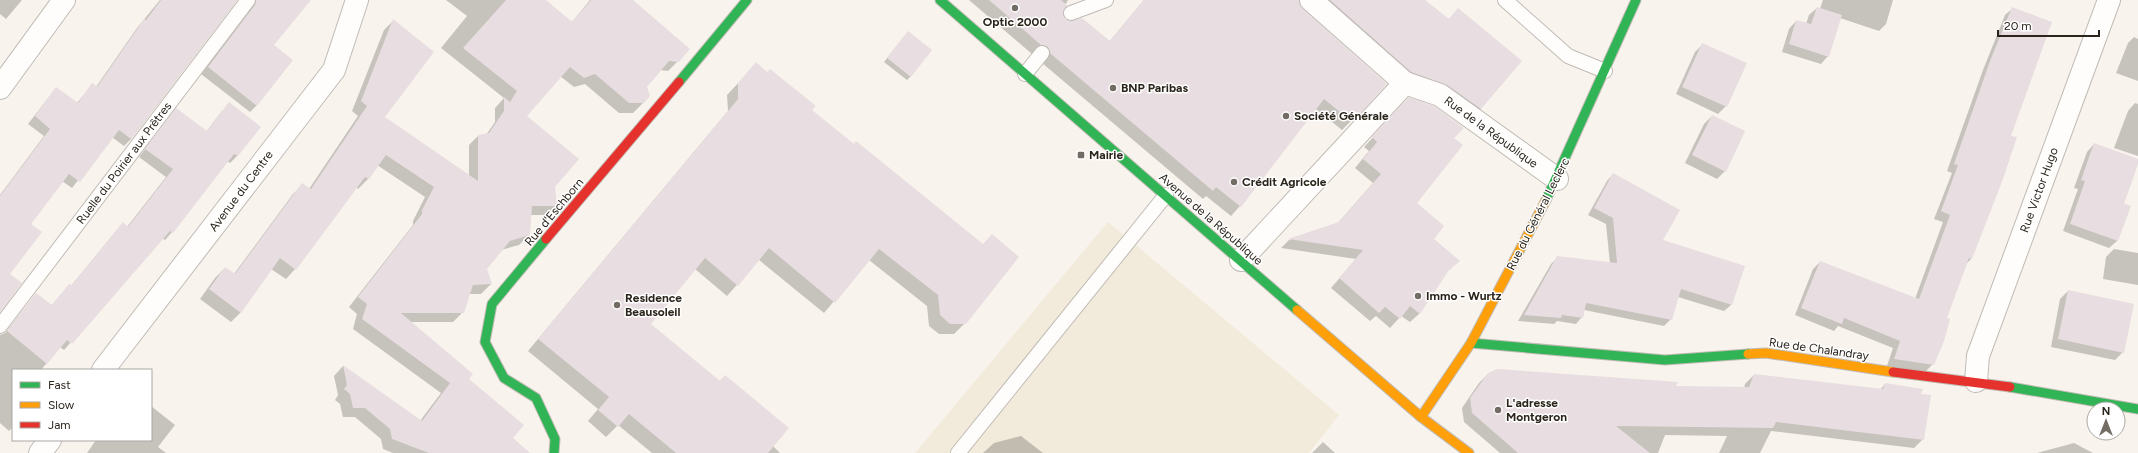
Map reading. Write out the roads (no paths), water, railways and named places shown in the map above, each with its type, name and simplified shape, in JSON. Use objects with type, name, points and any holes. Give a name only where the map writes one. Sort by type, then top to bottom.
[{"type":"street","points":[[0,88],[64,0]]},
{"type":"street","name":"Avenue du Centre","points":[[105,369],[334,70],[357,0]]},
{"type":"street","name":"Rue d'Eschborn","points":[[554,453],[555,439],[536,398],[504,378],[485,342],[492,304],[747,0]]},
{"type":"street","name":"Avenue de la République","points":[[940,0],[1421,417],[1469,453]]},
{"type":"street","name":"Rue de la République","points":[[1311,0],[1405,83],[1440,96],[1556,179]]},
{"type":"street","name":"Rue du Général Leclerc","points":[[1421,417],[1471,343],[1556,179],[1636,0]]},
{"type":"street","name":"Rue Victor Hugo","points":[[1976,381],[1978,356],[2109,0]]},
{"type":"street","points":[[1241,260],[1405,83]]},
{"type":"street","name":"Rue de Chalandray","points":[[1471,343],[1665,360],[1766,353],[1951,380],[1976,381],[2138,409]]},
{"type":"street","points":[[40,453],[49,441]]},
{"type":"lane","name":"Ruelle du Poirier aux Prêtres","points":[[0,326],[248,0]]},
{"type":"lane","points":[[1071,13],[1106,0]]},
{"type":"lane","points":[[1505,0],[1568,56],[1605,71]]},
{"type":"lane","points":[[1025,74],[1042,53]]},
{"type":"lane","points":[[958,453],[1166,195]]},
{"type":"place","name":"Optic 2000","points":[[1015,8]]},
{"type":"place","name":"BNP Paribas","points":[[1113,88]]},
{"type":"place","name":"Société Générale","points":[[1286,116]]},
{"type":"place","name":"Mairie","points":[[1081,155]]},
{"type":"place","name":"Crédit Agricole","points":[[1234,182]]},
{"type":"place","name":"Immo - Wurtz","points":[[1418,296]]},
{"type":"place","name":"Residence Beausoleil","points":[[617,305]]},
{"type":"place","name":"L'adresse Montgeron","points":[[1498,410]]}]
